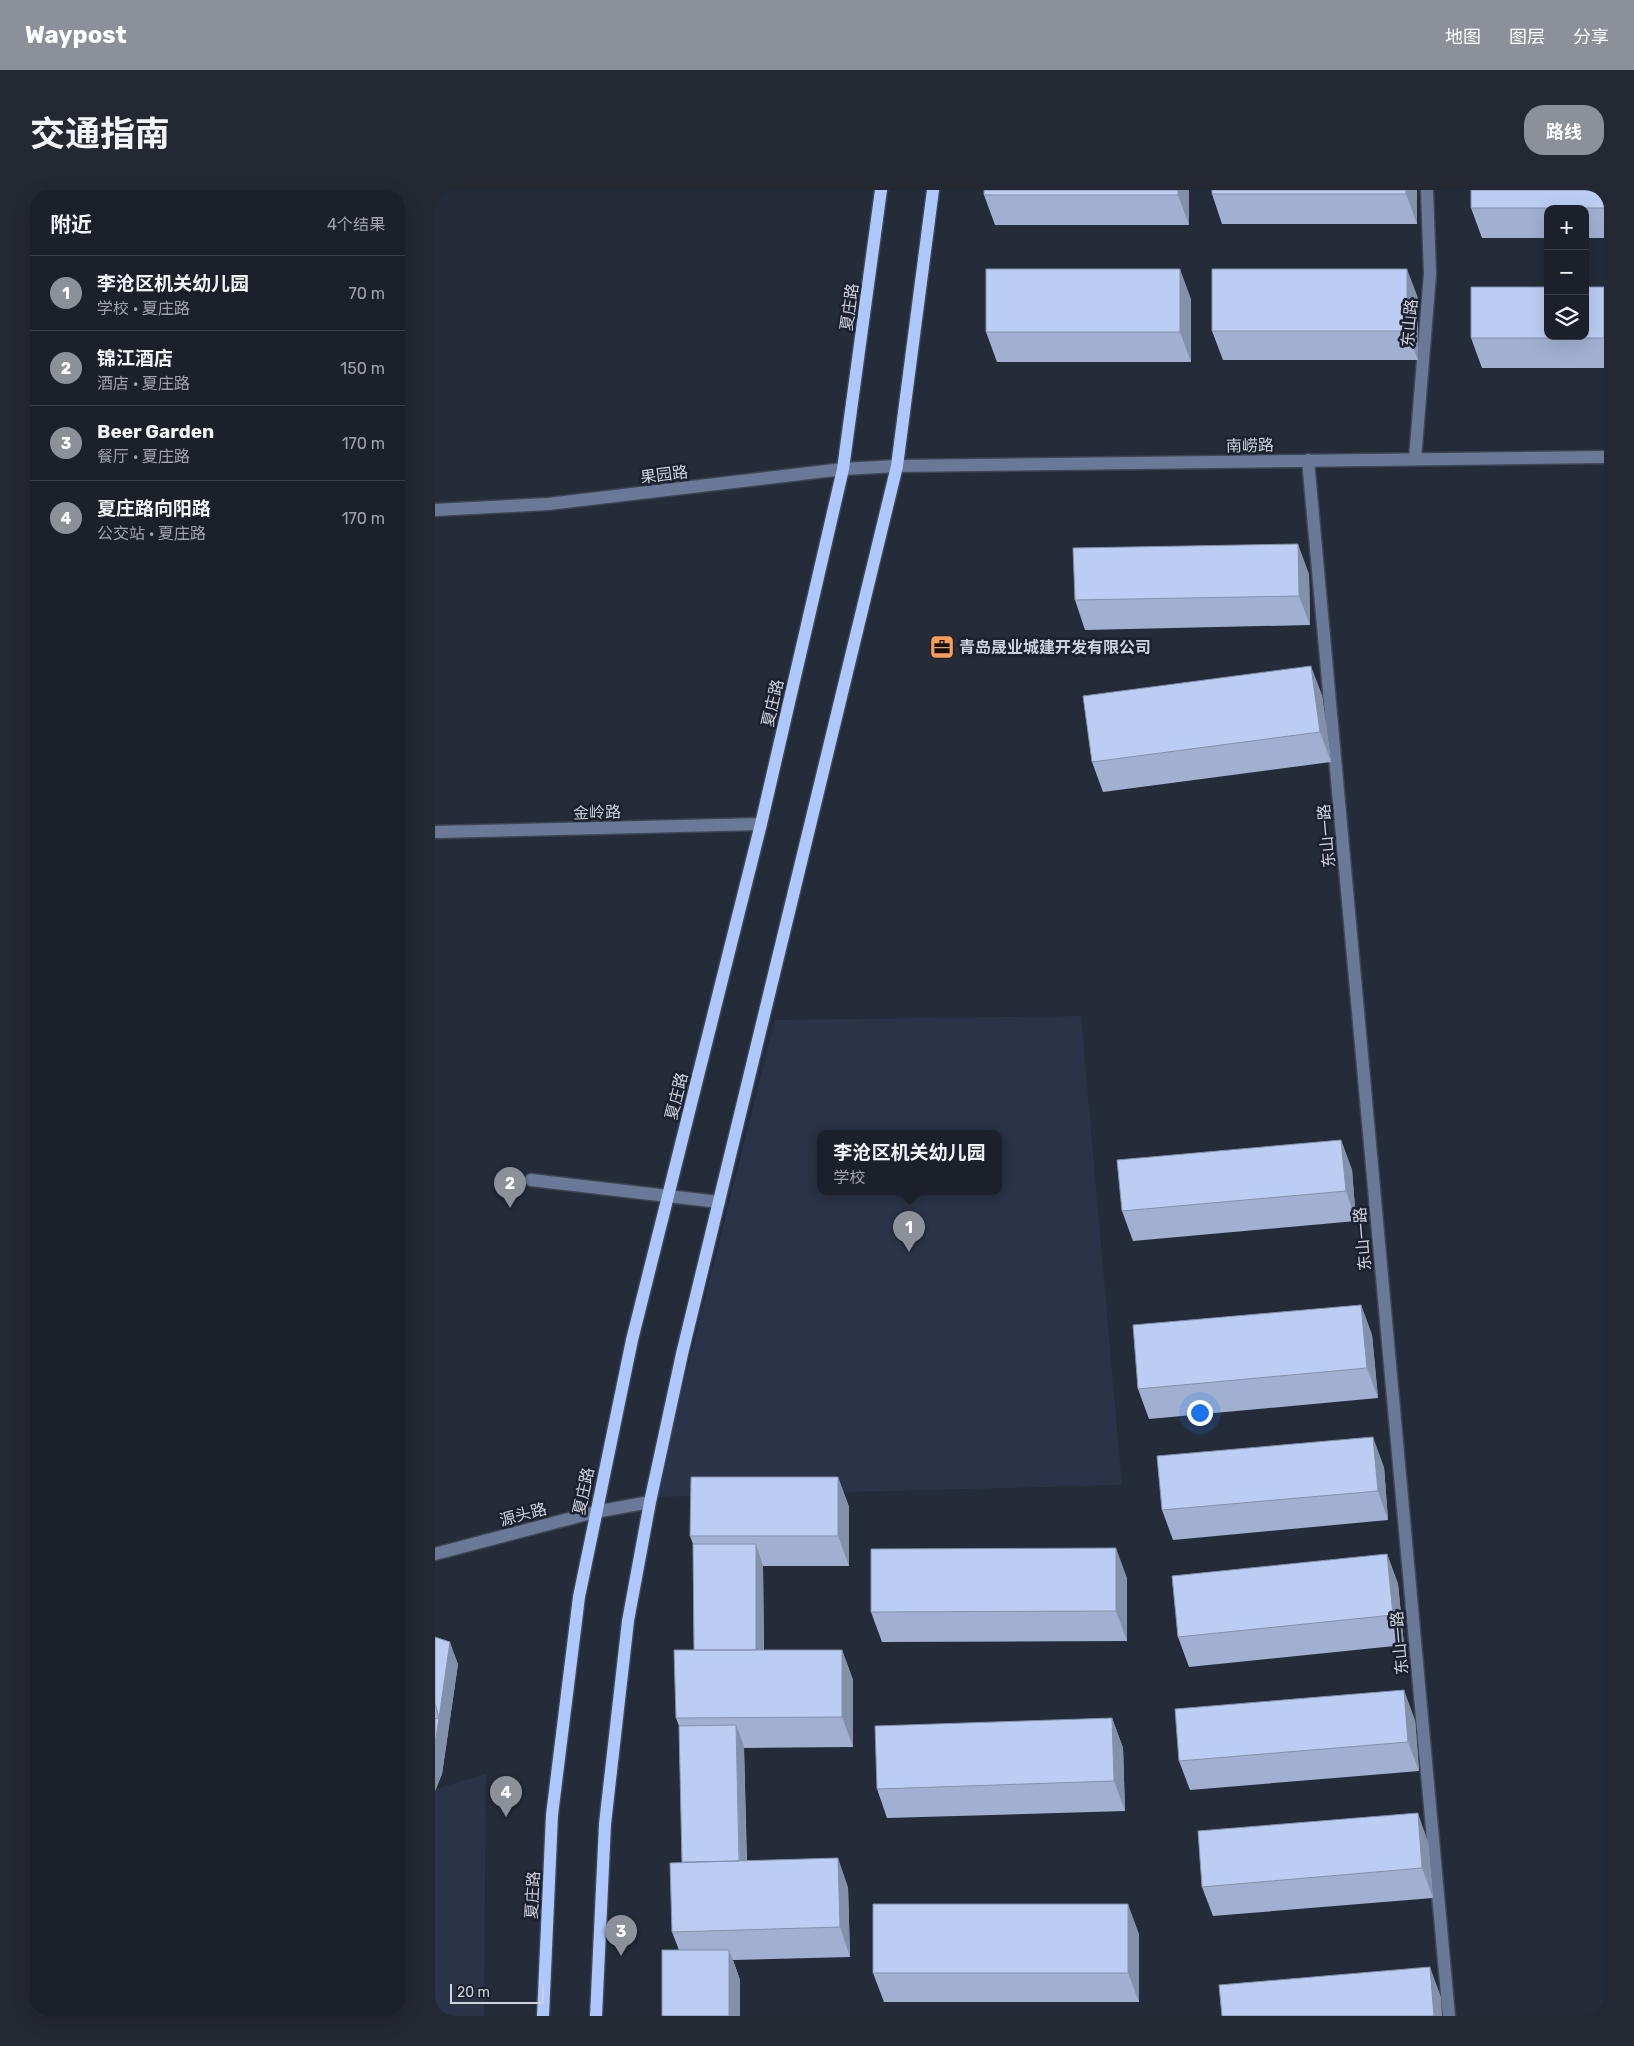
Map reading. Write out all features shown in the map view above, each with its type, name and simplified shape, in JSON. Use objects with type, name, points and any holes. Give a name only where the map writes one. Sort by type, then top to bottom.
[{"type":"main road","name":"夏庄路","points":[[543,2016],[553,1815],[579,1597],[632,1340],[761,824],[843,469],[881,190]]},
{"type":"main road","points":[[596,2016],[605,1824],[628,1621],[650,1502],[682,1354],[897,466],[933,190]]},
{"type":"street","name":"东山路","points":[[1415,459],[1430,274],[1427,190]]},
{"type":"street","name":"南崂路","points":[[897,466],[1604,457]]},
{"type":"street","name":"东山一路","points":[[1308,460],[1449,2016]]},
{"type":"street","name":"果园路","points":[[435,510],[548,504],[843,469],[897,466]]},
{"type":"street","name":"金岭路","points":[[435,832],[761,824]]},
{"type":"street","points":[[531,1180],[719,1202]]},
{"type":"street","name":"源头路","points":[[435,1554],[595,1512],[650,1502]]},
{"type":"shaded area","points":[[1081,1016],[1122,1485],[655,1497],[775,1020]]},
{"type":"shaded area","points":[[486,1774],[484,2016],[435,2016],[435,1789]]},
{"type":"building","points":[[984,190],[1178,190],[1178,195],[984,195]]},
{"type":"building","points":[[1212,190],[1406,190],[1406,194],[1212,194]]},
{"type":"building","points":[[1471,190],[1604,190],[1604,208],[1589,208],[1589,205],[1544,205],[1544,208],[1471,208]]},
{"type":"building","points":[[986,269],[1180,269],[1180,332],[986,332]]},
{"type":"building","points":[[1212,269],[1407,269],[1407,331],[1212,331]]},
{"type":"building","points":[[1471,287],[1544,287],[1544,338],[1471,338]]},
{"type":"building","points":[[1589,287],[1604,287],[1604,338],[1589,338]]},
{"type":"building","points":[[1298,544],[1299,596],[1075,600],[1073,548]]},
{"type":"building","points":[[1311,666],[1320,732],[1092,762],[1083,696]]},
{"type":"building","points":[[1341,1140],[1346,1191],[1122,1211],[1117,1160]]},
{"type":"building","points":[[1361,1305],[1367,1368],[1138,1389],[1133,1325]]},
{"type":"building","points":[[1373,1437],[1378,1491],[1162,1510],[1157,1456]]},
{"type":"building","points":[[691,1477],[838,1477],[838,1536],[690,1536]]},
{"type":"building","points":[[693,1544],[756,1544],[756,1650],[694,1650]]},
{"type":"building","points":[[1116,1548],[1116,1611],[871,1612],[871,1549]]},
{"type":"building","points":[[1387,1554],[1393,1615],[1178,1637],[1172,1576]]},
{"type":"building","points":[[435,1637],[450,1642],[439,1718],[435,1703]]},
{"type":"building","points":[[674,1650],[842,1650],[842,1717],[676,1718]]},
{"type":"building","points":[[1404,1690],[1408,1742],[1179,1761],[1175,1709]]},
{"type":"building","points":[[439,1718],[435,1744],[435,1719]]},
{"type":"building","points":[[1112,1718],[1114,1781],[877,1789],[875,1726]]},
{"type":"building","points":[[736,1725],[739,1861],[682,1862],[679,1726]]},
{"type":"building","points":[[1418,1813],[1422,1868],[1202,1887],[1198,1831]]},
{"type":"building","points":[[838,1858],[840,1927],[672,1932],[670,1863]]},
{"type":"building","points":[[873,1904],[1128,1904],[1128,1973],[873,1973]]},
{"type":"building","points":[[662,1950],[729,1950],[729,2016],[662,2016]]},
{"type":"building","points":[[1430,1967],[1434,2016],[1222,2016],[1219,1985]]},
{"type":"place","name":"青岛晟业城建开发有限公司","points":[[942,647]]},
{"type":"place","name":"锦江酒店","points":[[510,1208]]},
{"type":"place","name":"李沧区机关幼儿园","points":[[909,1252]]},
{"type":"place","name":"夏庄路向阳路","points":[[506,1817]]},
{"type":"place","name":"Beer Garden","points":[[621,1956]]}]
